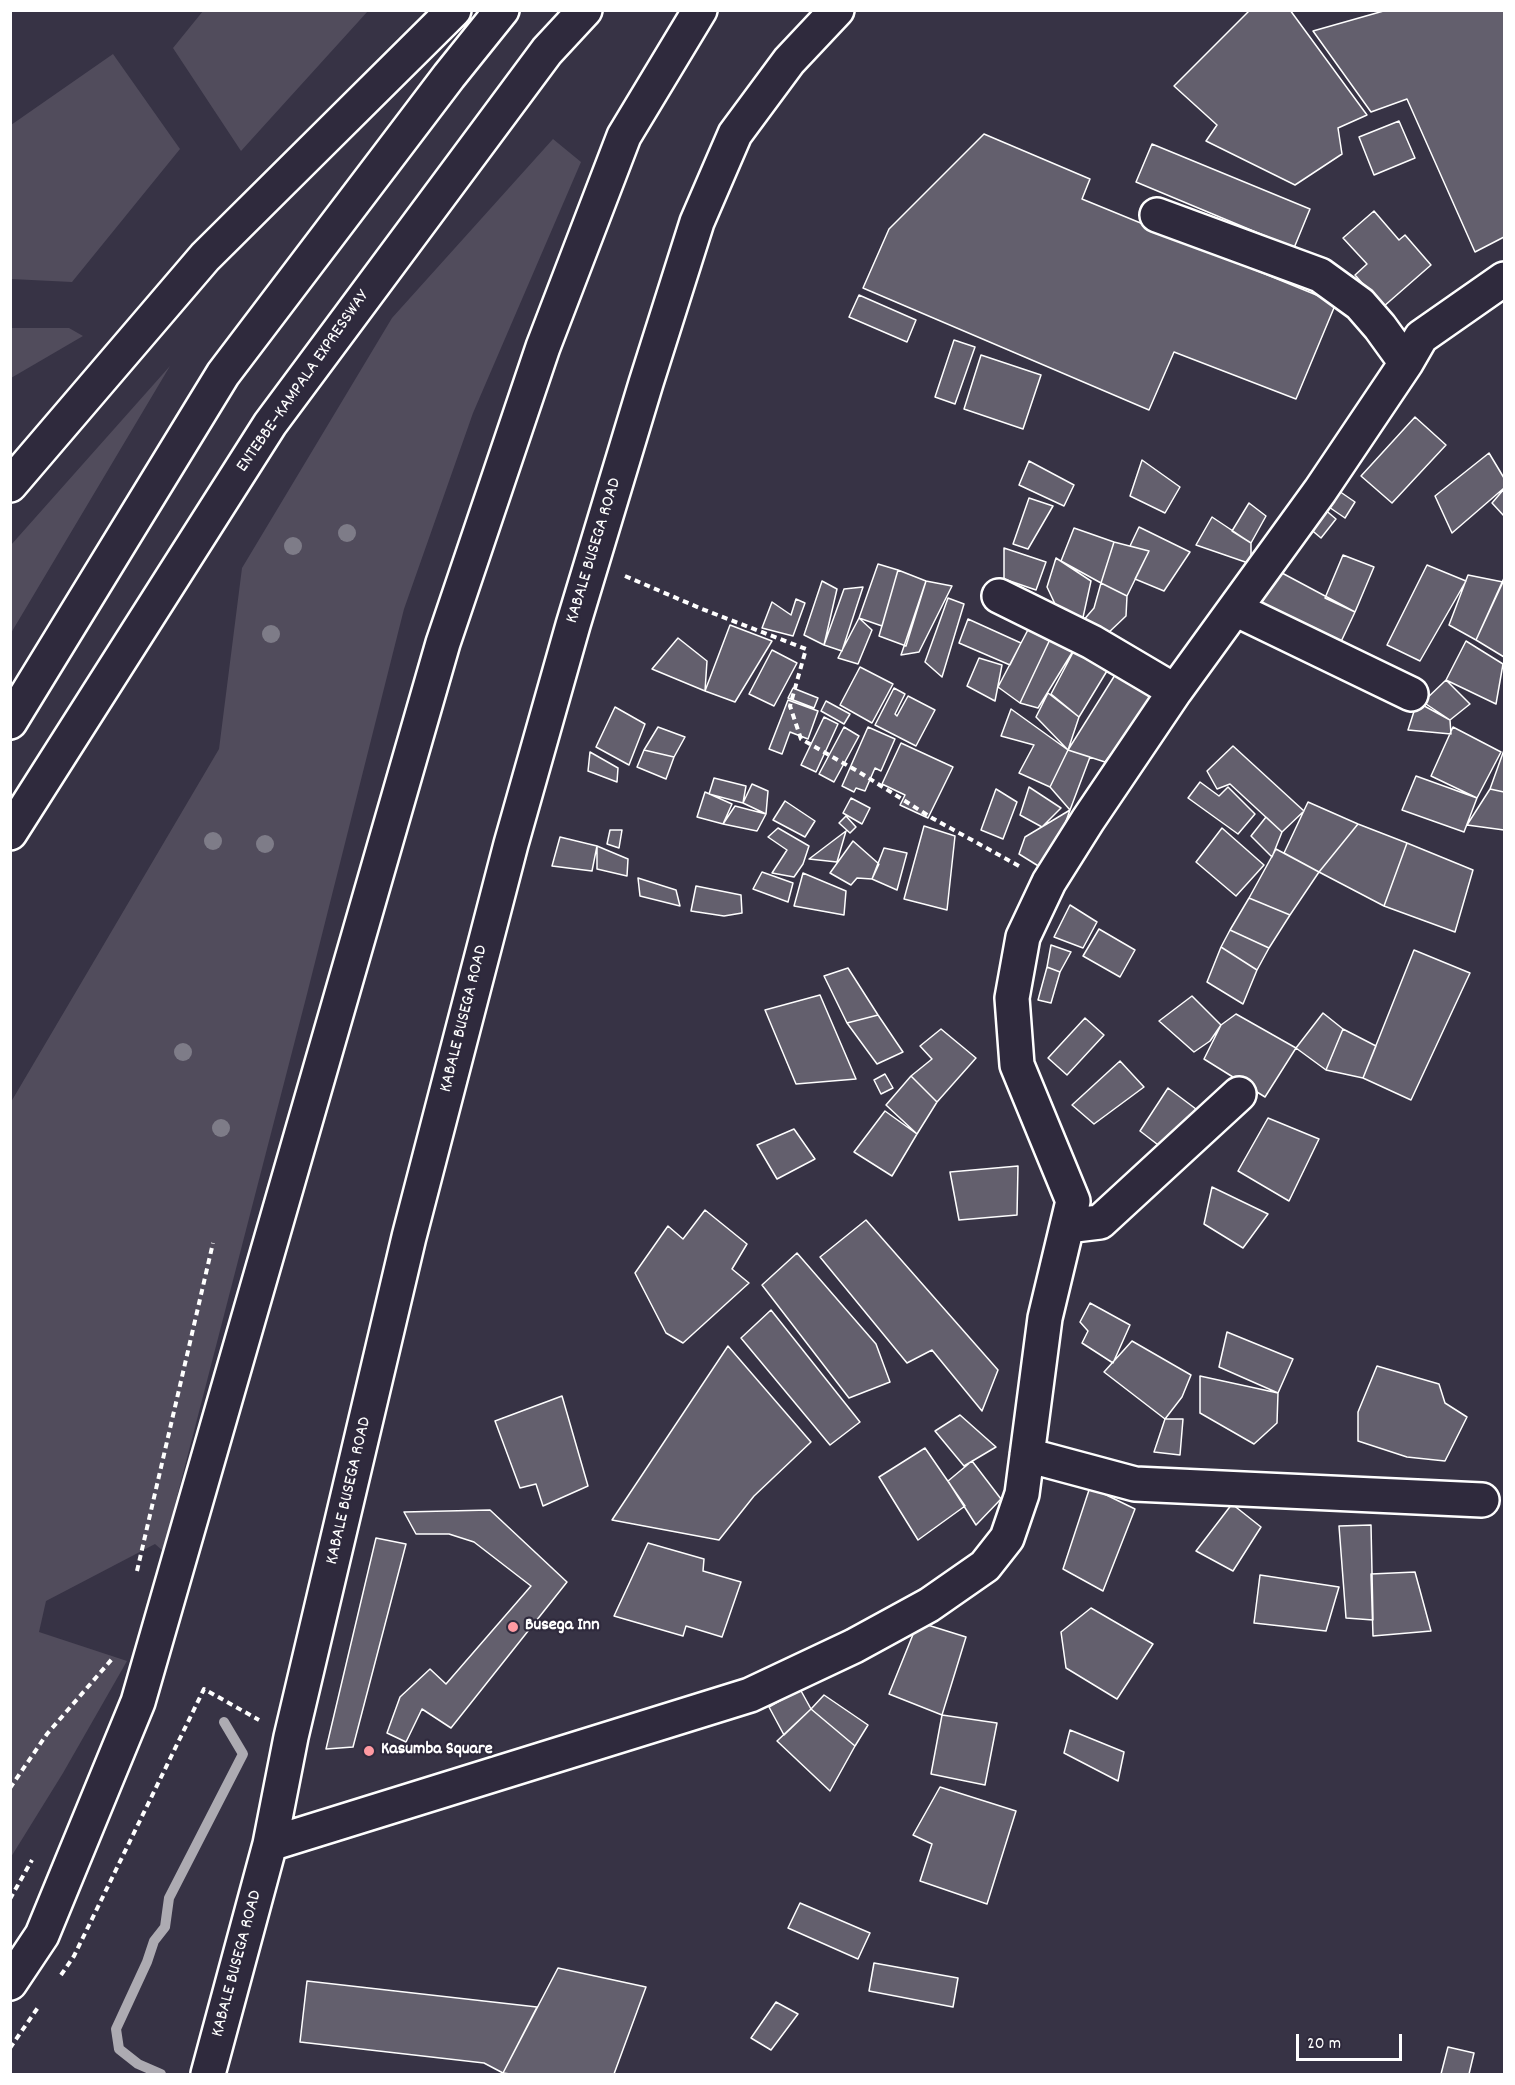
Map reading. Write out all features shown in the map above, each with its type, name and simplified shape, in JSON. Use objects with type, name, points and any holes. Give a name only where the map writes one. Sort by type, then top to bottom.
[{"type":"main road","points":[[10,485],[205,257],[454,10]]},
{"type":"main road","points":[[10,722],[223,374],[501,10]]},
{"type":"main road","name":"ENTEBBE–KAMPALA EXPRESSWAY","points":[[10,833],[270,424],[547,51],[585,10]]},
{"type":"main road","points":[[10,1983],[42,1935],[138,1702],[443,644],[543,347],[624,136],[700,10]]},
{"type":"main road","name":"KABALE BUSEGA ROAD","points":[[208,2074],[270,1844],[291,1737],[415,1214],[511,844],[592,561],[697,222],[735,134],[789,61],[837,10]]},
{"type":"main road","points":[[1157,215],[1320,275],[1360,304],[1407,363]]},
{"type":"main road","points":[[270,1844],[750,1695],[854,1646],[929,1605],[985,1566],[1007,1538],[1022,1494],[1045,1318],[1073,1201],[1017,1065],[1012,998],[1023,937],[1049,882],[1088,820],[1175,691],[1320,491],[1407,363],[1421,337],[1504,279]]},
{"type":"main road","points":[[999,596],[1092,642],[1175,691]]},
{"type":"main road","points":[[1234,609],[1411,694]]},
{"type":"main road","points":[[1067,1226],[1100,1222],[1239,1094]]},
{"type":"main road","points":[[1027,1455],[1135,1484],[1482,1500]]},
{"type":"path","points":[[592,561],[702,609],[806,649],[790,706],[801,739],[932,818],[1049,882]]},
{"type":"path","points":[[136,1576],[213,1243]]},
{"type":"path","points":[[10,1788],[47,1734],[118,1652]]},
{"type":"path","points":[[55,1983],[74,1956],[204,1689],[291,1737]]},
{"type":"path","points":[[10,2048],[42,2002]]},
{"type":"shaded area","points":[[203,11],[368,11],[241,151],[173,48]]},
{"type":"shaded area","points":[[113,54],[180,149],[72,282],[11,279],[11,125]]},
{"type":"shaded area","points":[[553,139],[581,162],[473,413],[404,609],[163,1551],[155,1544],[46,1601],[39,1632],[127,1661],[63,1773],[11,1857],[11,1102],[219,749],[242,568],[392,318]]},
{"type":"shaded area","points":[[11,328],[69,328],[83,336],[11,378]]},
{"type":"shaded area","points":[[170,366],[11,633],[11,545]]},
{"type":"building","points":[[1250,10],[1290,10],[1367,115],[1338,128],[1342,154],[1295,185],[1206,141],[1217,125],[1174,86]]},
{"type":"building","points":[[1387,10],[1504,10],[1504,237],[1475,252],[1407,99],[1371,112],[1313,31]]},
{"type":"building","points":[[1399,121],[1415,158],[1374,175],[1359,137]]},
{"type":"building","points":[[984,134],[1090,179],[1082,199],[1336,303],[1296,399],[1174,352],[1149,410],[863,288],[889,229]]},
{"type":"building","points":[[1152,144],[1310,209],[1294,248],[1136,182]]},
{"type":"building","points":[[1374,211],[1399,240],[1405,235],[1431,265],[1383,307],[1355,275],[1367,264],[1343,238]]},
{"type":"building","points":[[859,295],[916,320],[907,342],[849,317]]},
{"type":"building","points":[[954,340],[975,347],[955,404],[935,397]]},
{"type":"building","points":[[981,355],[1041,375],[1023,429],[964,409]]},
{"type":"building","points":[[1415,417],[1446,445],[1392,503],[1361,476]]},
{"type":"building","points":[[1489,453],[1504,478],[1504,488],[1452,533],[1435,496]]},
{"type":"building","points":[[1142,460],[1180,487],[1165,513],[1130,496]]},
{"type":"building","points":[[1029,461],[1074,485],[1064,506],[1019,485]]},
{"type":"building","points":[[1336,489],[1355,502],[1345,518],[1326,505]]},
{"type":"building","points":[[1504,489],[1504,516],[1492,503]]},
{"type":"building","points":[[1029,498],[1053,506],[1028,549],[1013,544]]},
{"type":"building","points":[[1249,503],[1266,516],[1251,543],[1232,531]]},
{"type":"building","points":[[1323,508],[1336,519],[1321,538],[1308,527]]},
{"type":"building","points":[[1212,517],[1251,543],[1251,564],[1196,545]]},
{"type":"building","points":[[1139,527],[1190,552],[1164,591],[1135,579],[1149,551],[1130,546]]},
{"type":"building","points":[[1074,528],[1114,542],[1101,583],[1061,561]]},
{"type":"building","points":[[1114,542],[1149,551],[1127,596],[1101,583]]},
{"type":"building","points":[[1004,548],[1046,562],[1036,590],[1004,579]]},
{"type":"building","points":[[1343,555],[1374,567],[1355,612],[1325,598]]},
{"type":"building","points":[[1056,558],[1091,581],[1082,622],[1064,623],[1047,587]]},
{"type":"building","points":[[878,564],[898,570],[882,626],[859,618]]},
{"type":"building","points":[[1427,565],[1466,581],[1420,661],[1387,645]]},
{"type":"building","points":[[898,570],[926,581],[906,646],[879,636]]},
{"type":"building","points":[[1282,573],[1355,612],[1338,648],[1260,603]]},
{"type":"building","points":[[1468,575],[1503,582],[1476,640],[1449,625]]},
{"type":"building","points":[[1504,578],[1504,657],[1476,640]]},
{"type":"building","points":[[822,581],[837,589],[824,645],[804,635]]},
{"type":"building","points":[[926,581],[952,586],[919,652],[901,655]]},
{"type":"building","points":[[1101,583],[1127,596],[1126,616],[1106,635],[1082,622],[1094,608]]},
{"type":"building","points":[[863,587],[842,651],[824,645],[844,589]]},
{"type":"building","points":[[948,598],[964,604],[942,677],[925,662]]},
{"type":"building","points":[[796,599],[805,603],[793,636],[762,628],[772,602],[791,615]]},
{"type":"building","points":[[859,618],[872,630],[858,664],[838,658]]},
{"type":"building","points":[[968,619],[1021,643],[1010,665],[959,643]]},
{"type":"building","points":[[1031,624],[1053,633],[1020,703],[998,687]]},
{"type":"building","points":[[730,625],[772,641],[735,702],[705,691]]},
{"type":"building","points":[[1053,633],[1078,643],[1038,708],[1020,703]]},
{"type":"building","points":[[678,638],[707,661],[705,691],[652,669]]},
{"type":"building","points":[[1466,641],[1503,664],[1496,704],[1446,680]]},
{"type":"building","points":[[1078,643],[1113,661],[1079,717],[1051,694]]},
{"type":"building","points":[[772,650],[797,663],[774,706],[749,694]]},
{"type":"building","points":[[979,658],[1002,665],[995,701],[967,686]]},
{"type":"building","points":[[860,667],[893,684],[872,723],[840,705]]},
{"type":"building","points":[[1120,667],[1159,693],[1105,762],[1068,750]]},
{"type":"building","points":[[1446,680],[1470,704],[1450,720],[1423,702]]},
{"type":"building","points":[[793,688],[818,698],[814,708],[788,698]]},
{"type":"building","points":[[894,688],[905,694],[895,714],[897,716],[908,696],[935,710],[916,746],[875,725]]},
{"type":"building","points":[[1048,693],[1079,717],[1068,750],[1036,717]]},
{"type":"building","points":[[788,700],[818,711],[808,739],[790,732],[782,754],[769,749]]},
{"type":"building","points":[[826,701],[850,714],[844,724],[821,711]]},
{"type":"building","points":[[1417,702],[1450,720],[1451,734],[1408,730]]},
{"type":"building","points":[[615,707],[645,724],[629,765],[596,747]]},
{"type":"building","points":[[1011,709],[1068,750],[1050,787],[1019,773],[1034,745],[1001,736]]},
{"type":"building","points":[[824,717],[838,724],[816,772],[801,765]]},
{"type":"building","points":[[658,727],[685,737],[674,757],[644,750]]},
{"type":"building","points":[[844,727],[859,736],[834,782],[819,774]]},
{"type":"building","points":[[868,727],[895,739],[881,771],[875,768],[865,791],[856,788],[854,792],[842,786]]},
{"type":"building","points":[[1453,727],[1501,752],[1477,798],[1431,776]]},
{"type":"building","points":[[901,743],[953,767],[928,818],[900,805],[905,795],[882,784]]},
{"type":"building","points":[[1233,746],[1304,811],[1282,832],[1230,784],[1217,789],[1207,771]]},
{"type":"building","points":[[644,750],[674,757],[666,779],[637,767]]},
{"type":"building","points":[[1068,750],[1090,757],[1070,810],[1050,787]]},
{"type":"building","points":[[1504,750],[1504,792],[1490,789]]},
{"type":"building","points":[[590,752],[618,768],[617,782],[588,771]]},
{"type":"building","points":[[1416,776],[1477,798],[1464,832],[1402,810]]},
{"type":"building","points":[[714,778],[746,786],[743,803],[709,794]]},
{"type":"building","points":[[1200,782],[1219,796],[1228,787],[1255,814],[1238,834],[1188,798]]},
{"type":"building","points":[[752,784],[768,791],[766,814],[743,803]]},
{"type":"building","points":[[1029,787],[1061,808],[1042,827],[1020,815]]},
{"type":"building","points":[[996,789],[1017,802],[1003,839],[981,830]]},
{"type":"building","points":[[1490,789],[1504,792],[1504,830],[1467,825]]},
{"type":"building","points":[[705,792],[732,804],[723,824],[697,817]]},
{"type":"building","points":[[851,798],[870,808],[862,824],[843,813]]},
{"type":"building","points":[[785,801],[815,821],[805,837],[773,820]]},
{"type":"building","points":[[1308,802],[1358,824],[1319,872],[1284,853]]},
{"type":"building","points":[[735,806],[766,814],[757,831],[723,824]]},
{"type":"building","points":[[1070,810],[1048,872],[1019,854],[1025,837]]},
{"type":"building","points":[[846,816],[856,827],[850,833],[839,823]]},
{"type":"building","points":[[1266,817],[1282,832],[1272,857],[1251,836]]},
{"type":"building","points":[[1358,824],[1407,843],[1384,906],[1319,872]]},
{"type":"building","points":[[924,826],[955,836],[947,910],[904,899]]},
{"type":"building","points":[[778,828],[809,846],[803,864],[794,877],[772,873],[787,850],[768,837]]},
{"type":"building","points":[[1222,828],[1264,865],[1236,896],[1196,862]]},
{"type":"building","points":[[610,830],[622,830],[619,848],[607,844]]},
{"type":"building","points":[[846,831],[837,862],[809,859]]},
{"type":"building","points":[[560,837],[597,846],[592,871],[552,866]]},
{"type":"building","points":[[853,841],[879,864],[872,879],[857,878],[851,885],[830,873]]},
{"type":"building","points":[[1407,843],[1473,870],[1455,932],[1384,906]]},
{"type":"building","points":[[597,846],[628,859],[627,876],[597,869]]},
{"type":"building","points":[[884,848],[907,853],[897,890],[872,879]]},
{"type":"building","points":[[1276,849],[1319,872],[1290,915],[1249,898]]},
{"type":"building","points":[[762,872],[793,883],[788,902],[753,889]]},
{"type":"building","points":[[803,873],[846,891],[844,915],[794,906]]},
{"type":"building","points":[[638,878],[676,890],[680,906],[640,896]]},
{"type":"building","points":[[696,886],[741,895],[742,913],[724,916],[691,911]]},
{"type":"building","points":[[1249,898],[1290,915],[1269,948],[1230,930]]},
{"type":"building","points":[[1070,905],[1097,922],[1083,948],[1054,937]]},
{"type":"building","points":[[1099,929],[1135,950],[1120,977],[1083,956]]},
{"type":"building","points":[[1230,930],[1269,948],[1257,970],[1221,947]]},
{"type":"building","points":[[1051,945],[1071,952],[1060,972],[1047,967]]},
{"type":"building","points":[[1221,947],[1257,970],[1243,1004],[1207,982]]},
{"type":"building","points":[[1414,950],[1470,973],[1411,1100],[1363,1078]]},
{"type":"building","points":[[1047,967],[1060,972],[1051,1003],[1038,1000]]},
{"type":"building","points":[[848,968],[878,1015],[847,1023],[824,976]]},
{"type":"building","points":[[820,995],[856,1079],[796,1084],[765,1010]]},
{"type":"building","points":[[1192,996],[1221,1025],[1210,1041],[1194,1052],[1159,1021]]},
{"type":"building","points":[[1323,1013],[1343,1029],[1326,1070],[1296,1048]]},
{"type":"building","points":[[1236,1014],[1296,1048],[1265,1097],[1204,1059],[1221,1025]]},
{"type":"building","points":[[878,1015],[903,1052],[877,1064],[847,1023]]},
{"type":"building","points":[[1085,1018],[1104,1035],[1067,1075],[1048,1058]]},
{"type":"building","points":[[941,1029],[976,1058],[937,1102],[911,1076],[932,1059],[920,1046]]},
{"type":"building","points":[[1343,1029],[1376,1046],[1363,1078],[1326,1070]]},
{"type":"building","points":[[1120,1061],[1144,1087],[1094,1124],[1072,1105]]},
{"type":"building","points":[[885,1074],[893,1088],[881,1094],[874,1080]]},
{"type":"building","points":[[911,1076],[937,1102],[917,1134],[886,1105]]},
{"type":"building","points":[[1168,1088],[1196,1109],[1166,1151],[1140,1131]]},
{"type":"building","points":[[885,1111],[917,1134],[892,1176],[854,1152]]},
{"type":"building","points":[[1268,1118],[1319,1139],[1289,1201],[1238,1171]]},
{"type":"building","points":[[794,1129],[815,1159],[777,1179],[757,1145]]},
{"type":"building","points":[[1018,1166],[1017,1215],[959,1220],[950,1172]]},
{"type":"building","points":[[1212,1187],[1268,1214],[1243,1248],[1204,1224]]},
{"type":"building","points":[[705,1210],[747,1244],[732,1269],[749,1283],[683,1343],[666,1333],[635,1273],[668,1226],[683,1239]]},
{"type":"building","points":[[866,1220],[998,1370],[982,1411],[932,1350],[907,1363],[820,1257]]},
{"type":"building","points":[[797,1253],[876,1344],[890,1382],[849,1398],[762,1285]]},
{"type":"building","points":[[1090,1303],[1130,1325],[1113,1363],[1082,1343],[1088,1331],[1080,1322]]},
{"type":"building","points":[[771,1310],[860,1422],[830,1445],[741,1338]]},
{"type":"building","points":[[1227,1332],[1293,1359],[1278,1393],[1219,1367]]},
{"type":"building","points":[[1132,1341],[1191,1375],[1182,1397],[1165,1419],[1104,1372]]},
{"type":"building","points":[[728,1346],[811,1442],[754,1496],[719,1540],[612,1520]]},
{"type":"building","points":[[1377,1366],[1439,1384],[1445,1403],[1467,1417],[1445,1461],[1407,1457],[1358,1441],[1358,1412]]},
{"type":"building","points":[[1200,1376],[1278,1393],[1277,1423],[1254,1444],[1200,1413]]},
{"type":"building","points":[[562,1396],[588,1486],[543,1506],[536,1484],[520,1488],[495,1421]]},
{"type":"building","points":[[960,1415],[996,1447],[964,1466],[935,1431]]},
{"type":"building","points":[[1165,1419],[1183,1419],[1180,1455],[1154,1452]]},
{"type":"building","points":[[925,1448],[965,1506],[918,1540],[879,1477]]},
{"type":"building","points":[[972,1461],[1001,1499],[976,1525],[948,1481]]},
{"type":"building","points":[[1090,1487],[1135,1509],[1103,1591],[1063,1569]]},
{"type":"building","points":[[1232,1504],[1261,1527],[1233,1571],[1196,1551]]},
{"type":"building","name":"Busega Inn","points":[[490,1510],[567,1582],[451,1728],[422,1709],[406,1742],[387,1733],[400,1697],[430,1669],[446,1684],[531,1586],[474,1542],[449,1534],[416,1534],[404,1512]]},
{"type":"building","points":[[1371,1525],[1373,1620],[1346,1618],[1339,1526]]},
{"type":"building","points":[[376,1538],[406,1544],[353,1747],[326,1749]]},
{"type":"building","points":[[648,1543],[704,1559],[703,1571],[741,1582],[722,1637],[686,1626],[683,1636],[614,1616]]},
{"type":"building","points":[[1415,1572],[1431,1631],[1373,1636],[1371,1574]]},
{"type":"building","points":[[1260,1575],[1339,1587],[1326,1631],[1254,1623]]},
{"type":"building","points":[[1091,1608],[1153,1644],[1117,1699],[1066,1668],[1061,1632]]},
{"type":"building","points":[[918,1622],[966,1637],[942,1715],[889,1694]]},
{"type":"building","points":[[800,1689],[811,1709],[784,1735],[769,1707]]},
{"type":"building","points":[[824,1695],[868,1725],[855,1746],[811,1709]]},
{"type":"building","points":[[811,1709],[855,1746],[830,1791],[777,1741]]},
{"type":"building","points":[[942,1715],[997,1723],[985,1785],[931,1774]]},
{"type":"building","points":[[1070,1730],[1124,1752],[1118,1781],[1064,1753]]},
{"type":"building","points":[[940,1787],[1016,1811],[987,1904],[920,1881],[932,1844],[913,1835]]},
{"type":"building","points":[[800,1903],[870,1933],[858,1959],[788,1928]]},
{"type":"building","points":[[874,1963],[958,1978],[953,2007],[869,1991]]},
{"type":"building","points":[[558,1968],[646,1987],[614,2074],[503,2073]]},
{"type":"building","points":[[307,1981],[537,2007],[503,2073],[484,2063],[300,2042]]},
{"type":"building","points":[[776,2002],[798,2014],[771,2050],[751,2038]]},
{"type":"building","points":[[1448,2047],[1474,2053],[1469,2074],[1441,2074]]},
{"type":"waterway","points":[[161,2074],[138,2064],[119,2049],[116,2029],[147,1962],[154,1941],[165,1927],[169,1898],[243,1754],[224,1722]]},
{"type":"place","name":"Busega Inn","points":[[513,1627]]},
{"type":"place","name":"Kasumba Square","points":[[369,1751]]}]
